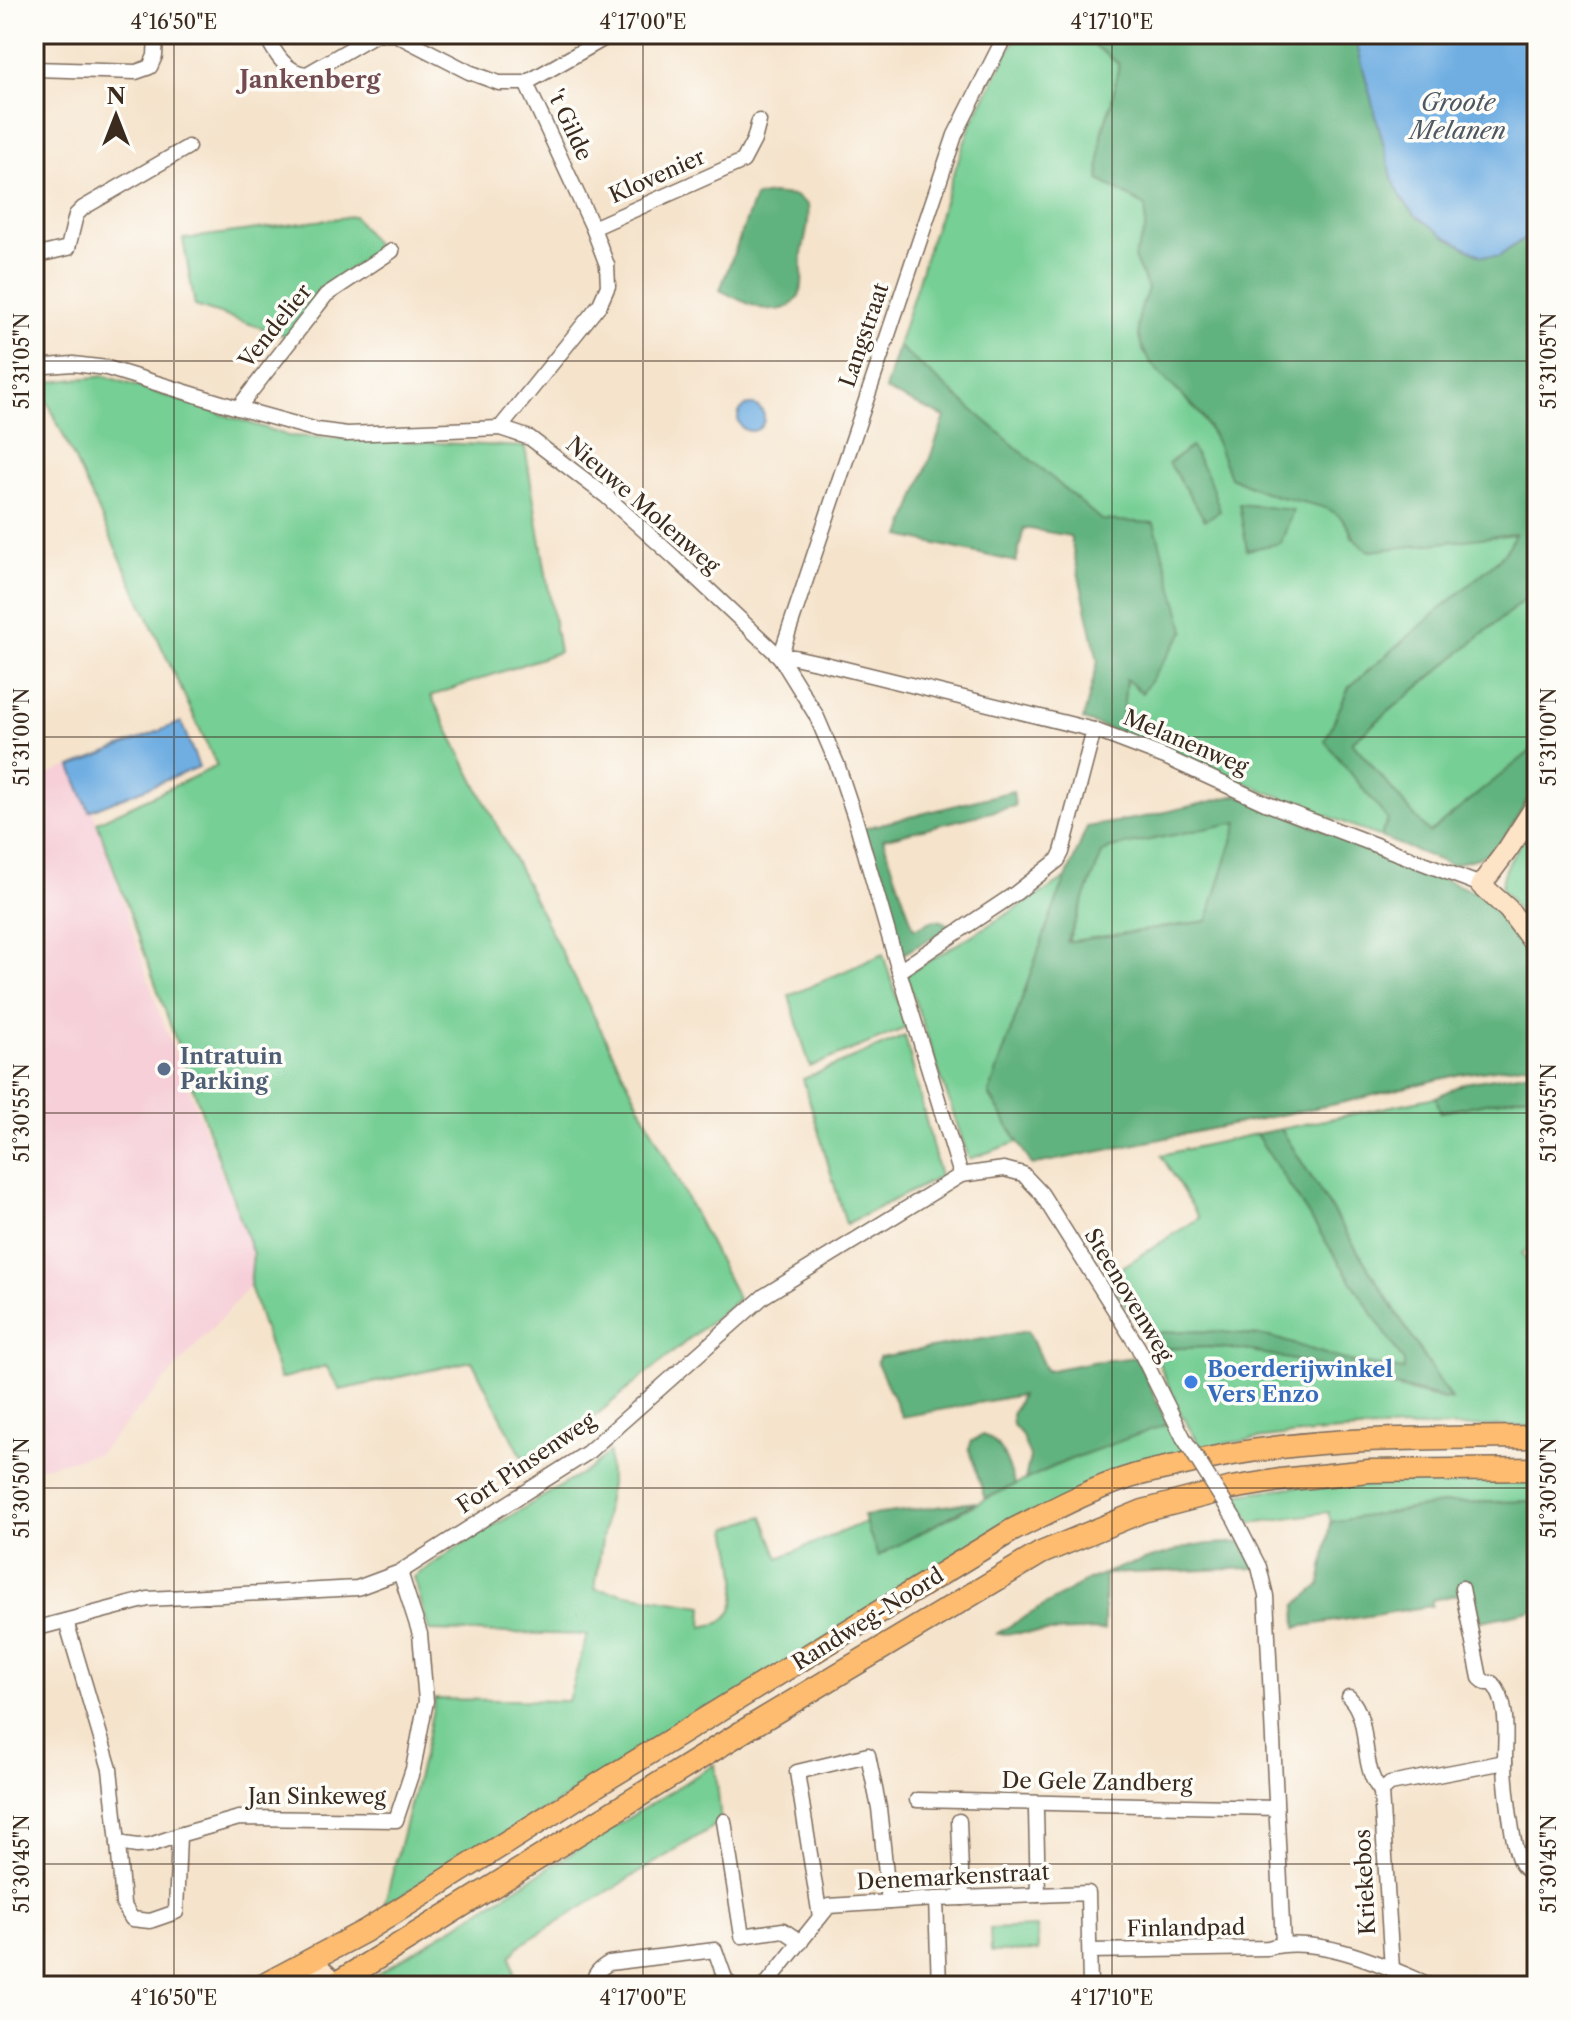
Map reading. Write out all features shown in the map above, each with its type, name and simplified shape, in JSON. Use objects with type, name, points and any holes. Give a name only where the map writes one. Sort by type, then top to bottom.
[{"type":"main road","name":"Randweg-Noord","points":[[262,1986],[365,1931],[1011,1531],[1077,1497],[1129,1477],[1218,1455],[1289,1445],[1397,1438],[1537,1437]]},
{"type":"main road","name":"Randweg-Noord","points":[[331,1985],[747,1729],[1041,1553],[1143,1511],[1232,1488],[1369,1471],[1537,1469]]},
{"type":"street","points":[[34,69],[136,72],[150,67],[155,56],[156,34]]},
{"type":"street","name":"'t Gilde","points":[[265,34],[276,56],[298,74],[307,74],[376,34],[395,34],[469,72],[499,83],[526,83],[612,34]]},
{"type":"street","name":"Langstraat","points":[[780,657],[955,135],[1006,34]]},
{"type":"street","name":"'t Gilde","points":[[526,83],[593,228]]},
{"type":"street","name":"Klovenier","points":[[500,428],[600,304],[608,286],[607,265],[593,228],[743,161],[754,140],[759,121]]},
{"type":"street","points":[[34,256],[68,248],[76,215],[83,208],[188,147]]},
{"type":"street","name":"Vendelier","points":[[238,408],[326,295],[392,251]]},
{"type":"street","name":"Nieuwe Molenweg","points":[[34,367],[73,364],[107,368],[317,430],[347,434],[500,428],[530,438],[606,496],[780,657],[816,715],[837,764],[961,1175]]},
{"type":"street","name":"Melanenweg","points":[[780,657],[821,663],[1094,730],[1165,757],[1265,803],[1481,885],[1508,909],[1537,947]]},
{"type":"street","points":[[899,971],[1016,893],[1058,860],[1094,730]]},
{"type":"street","points":[[1481,885],[1537,804]]},
{"type":"street","name":"Fort Pinsenweg","points":[[34,1629],[148,1599],[357,1588],[400,1572],[587,1453],[764,1296],[961,1175],[1004,1169],[1023,1174]]},
{"type":"street","name":"Steenovenweg","points":[[1023,1174],[1041,1193],[1138,1347],[1183,1437],[1234,1518],[1259,1567],[1266,1596],[1283,1944]]},
{"type":"street","name":"Jan Sinkeweg","points":[[118,1843],[150,1845],[239,1818],[396,1820],[413,1769],[426,1701],[420,1634],[400,1572]]},
{"type":"street","points":[[1462,1588],[1480,1678],[1500,1691],[1507,1734],[1505,1762],[1514,1845],[1521,1864],[1537,1876]]},
{"type":"street","points":[[66,1621],[110,1769],[123,1904],[132,1919],[150,1921],[176,1912],[179,1835]]},
{"type":"street","name":"Kriekebos","points":[[1349,1697],[1360,1718],[1373,1779],[1381,1792],[1392,1969]]},
{"type":"street","points":[[765,1986],[820,1917],[797,1772],[868,1755],[879,1808],[889,1902]]},
{"type":"street","points":[[1381,1792],[1390,1784],[1505,1762]]},
{"type":"street","name":"De Gele Zandberg","points":[[917,1800],[1276,1808]]},
{"type":"street","points":[[1036,1811],[1038,1895]]},
{"type":"street","points":[[724,1821],[742,1936],[783,1930],[801,1942]]},
{"type":"street","points":[[959,1821],[962,1898]]},
{"type":"street","name":"Denemarkenstraat","points":[[820,1917],[829,1906],[1088,1893],[1090,1986]]},
{"type":"street","points":[[936,1899],[939,1986]]},
{"type":"street","name":"Kriekebos","points":[[1283,1944],[1326,1948],[1392,1969],[1432,1986]]},
{"type":"street","name":"Finlandpad","points":[[1090,1951],[1268,1948],[1283,1944]]},
{"type":"street","points":[[593,1986],[594,1976],[609,1963],[715,1950],[726,1981],[733,1986]]},
{"type":"street","points":[[311,1961],[331,1985]]},
{"type":"shaded area","points":[[72,765],[97,822],[157,1006],[253,1254],[250,1286],[99,1453],[34,1469],[34,780]]},
{"type":"green space","points":[[1035,34],[1076,35],[1119,64],[1101,135],[1146,206],[1145,231],[1134,258],[1148,288],[1138,324],[1143,351],[1201,415],[1215,440],[1339,515],[1353,539],[1516,534],[1499,559],[1326,741],[1388,820],[1380,837],[1121,733],[1126,678],[1098,534],[898,346],[971,124],[1014,41]]},
{"type":"green space","points":[[1069,34],[1354,34],[1393,180],[1445,236],[1480,255],[1498,257],[1537,229],[1537,589],[1352,742],[1429,833],[1537,746],[1537,783],[1510,829],[1494,849],[1478,858],[1451,865],[1380,837],[1388,820],[1325,741],[1349,687],[1499,559],[1515,534],[1371,551],[1356,540],[1343,519],[1331,511],[1266,492],[1230,477],[1206,422],[1144,352],[1138,320],[1148,288],[1134,258],[1145,231],[1146,206],[1099,180],[1101,135],[1119,64],[1089,42]]},
{"type":"green space","points":[[770,194],[795,196],[808,205],[800,292],[791,305],[771,310],[749,304],[720,290],[755,197]]},
{"type":"green space","points":[[354,216],[378,248],[325,287],[290,337],[195,306],[183,239]]},
{"type":"green space","points":[[898,346],[1101,520],[1154,523],[1185,630],[1142,693],[1126,679],[1121,733],[1083,720],[1098,661],[1070,536],[1024,528],[1016,562],[901,536],[945,417],[885,390]]},
{"type":"green space","points":[[105,376],[289,436],[525,447],[559,652],[431,696],[738,1299],[529,1470],[472,1361],[340,1390],[326,1366],[280,1379],[250,1286],[253,1254],[97,822],[217,766],[39,383]]},
{"type":"green space","points":[[1191,447],[1208,476],[1220,511],[1205,520],[1169,463]]},
{"type":"green space","points":[[1239,504],[1293,510],[1281,543],[1247,550]]},
{"type":"green space","points":[[1537,589],[1537,746],[1429,834],[1352,742]]},
{"type":"green space","points":[[1013,791],[1015,806],[883,839],[914,929],[937,920],[951,927],[901,955],[861,829]]},
{"type":"green space","points":[[1238,795],[1487,897],[1537,958],[1537,1063],[1461,1074],[1345,1102],[1032,1165],[989,1094],[1051,915],[1087,827]],"holes":[[[1238,822],[1207,921],[1067,942],[1102,854],[1110,848]]]},
{"type":"green space","points":[[1239,821],[1208,921],[1068,942],[1101,854],[1110,848]]},
{"type":"green space","points":[[1537,821],[1537,928],[1531,932],[1502,891],[1502,882],[1514,854]]},
{"type":"green space","points":[[1067,878],[1051,915],[989,1094],[1018,1142],[969,1159],[906,975]]},
{"type":"green space","points":[[883,954],[906,1028],[810,1067],[789,996]]},
{"type":"green space","points":[[905,1036],[940,1177],[846,1224],[803,1079]]},
{"type":"green space","points":[[1537,1071],[1537,1093],[1440,1112],[1436,1097],[1464,1083]]},
{"type":"green space","points":[[1537,1093],[1537,1244],[1522,1253],[1537,1276],[1537,1426],[1341,1431],[1271,1437],[1202,1448],[1179,1411],[1153,1349],[1211,1347],[1252,1351],[1443,1400],[1451,1399],[1281,1129],[1436,1097],[1441,1112]]},
{"type":"green space","points":[[1281,1129],[1451,1400],[1252,1351],[1211,1347],[1153,1349],[1144,1334],[1223,1332],[1271,1337],[1348,1361],[1404,1370],[1404,1362],[1256,1134]]},
{"type":"green space","points":[[1256,1134],[1404,1362],[1404,1371],[1223,1332],[1144,1334],[1107,1277],[1199,1218],[1161,1155]]},
{"type":"green space","points":[[1028,1331],[1046,1371],[1137,1357],[1167,1424],[1066,1461],[1025,1480],[1030,1457],[1021,1434],[1013,1425],[1012,1415],[1021,1395],[902,1417],[877,1363],[879,1357]]},
{"type":"green space","points":[[1167,1424],[1185,1452],[1102,1478],[384,1906],[435,1699],[568,1701],[587,1635],[429,1631],[414,1577],[458,1547],[593,1467],[609,1452],[610,1484],[595,1589],[703,1606],[702,1627],[721,1622],[734,1604],[735,1564],[728,1528],[763,1516],[779,1558],[865,1522],[878,1556],[1055,1466]]},
{"type":"green space","points":[[983,1435],[1000,1449],[1015,1485],[985,1499],[969,1448],[972,1441]]},
{"type":"green space","points":[[1537,1480],[1537,1501],[1448,1503],[1331,1522],[1328,1512],[1252,1523],[1232,1495],[1299,1486],[1382,1481]]},
{"type":"green space","points":[[1537,1501],[1537,1610],[1481,1621],[1474,1591],[1432,1600],[1432,1606],[1297,1627],[1296,1605],[1320,1585],[1331,1522],[1448,1503]]},
{"type":"green space","points":[[976,1502],[878,1556],[863,1516]]},
{"type":"green space","points":[[1242,1542],[1256,1568],[1105,1574],[1104,1630],[996,1634],[1088,1580],[1124,1566],[1195,1545]]},
{"type":"green space","points":[[715,1764],[721,1822],[519,1946],[511,1956],[516,1986],[370,1986],[373,1977]]},
{"type":"green space","points":[[1037,1927],[1038,1951],[991,1952],[990,1929]]},
{"type":"water","name":"Groote Melanen","points":[[1354,34],[1537,34],[1537,229],[1498,257],[1480,255],[1415,215],[1402,199],[1393,180]]},
{"type":"water","points":[[751,405],[760,409],[764,418],[760,427],[751,431],[742,427],[738,418],[742,409]]},
{"type":"water","points":[[181,722],[199,767],[89,811],[71,767]]},
{"type":"place","name":"Intratuin Parking","points":[[164,1069]]},
{"type":"place","name":"Boerderijwinkel Vers Enzo","points":[[1191,1382]]},
{"type":"district","name":"Jankenberg","points":[[310,79]]}]
